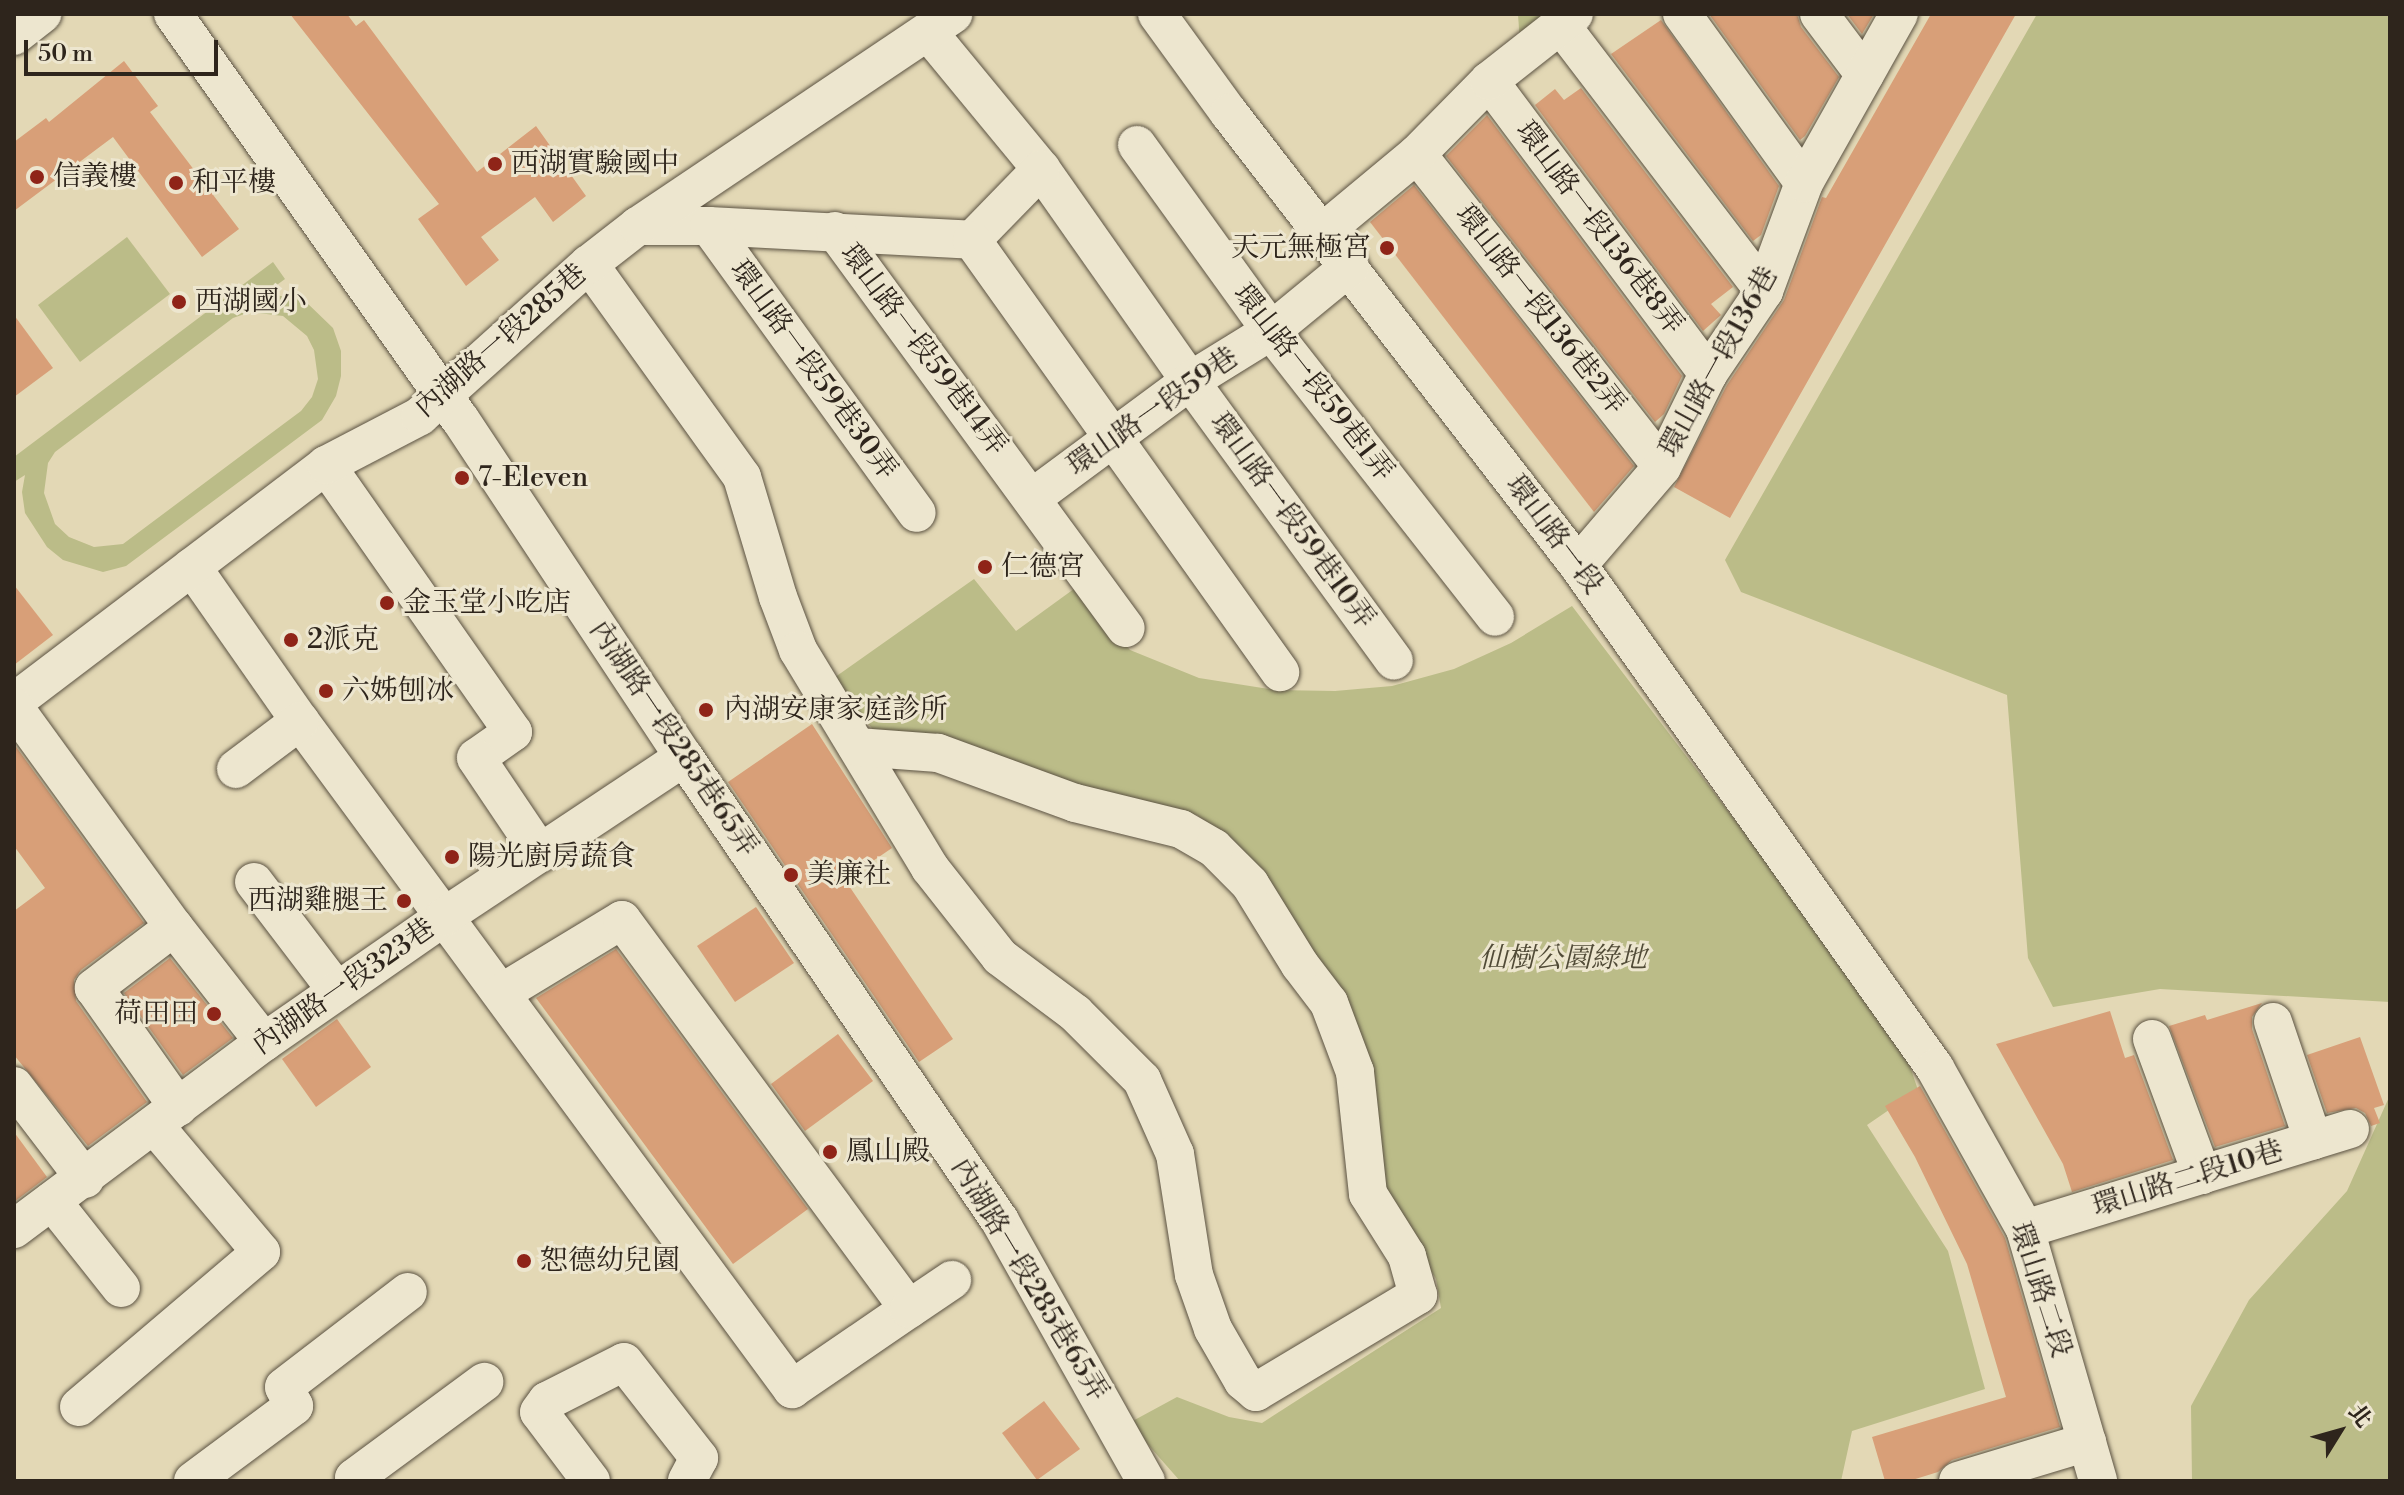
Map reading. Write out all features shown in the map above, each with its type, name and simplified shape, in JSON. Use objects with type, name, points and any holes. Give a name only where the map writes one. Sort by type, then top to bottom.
[{"type":"street","points":[[14,36],[42,14]]},
{"type":"street","name":"內湖路一段285巷65弄","points":[[173,14],[444,396],[684,757],[1000,1221],[1146,1481]]},
{"type":"street","points":[[1682,14],[1804,183]]},
{"type":"street","points":[[1819,14],[1865,75]]},
{"type":"street","name":"環山路一段136巷","points":[[1578,565],[1662,467],[1708,374],[1764,291],[1804,183],[1899,14]]},
{"type":"street","points":[[1323,232],[1417,154],[1489,81],[1567,19],[1764,291]]},
{"type":"street","name":"環山路一段","points":[[1172,20],[1323,232],[1578,565],[1935,1068]]},
{"type":"street","name":"內湖路一段285巷","points":[[14,705],[326,465],[420,416],[589,264],[638,226],[941,24]]},
{"type":"street","name":"環山路一段59巷10弄","points":[[941,24],[1190,381],[1394,661]]},
{"type":"street","name":"環山路一段136巷8弄","points":[[1489,81],[1708,374]]},
{"type":"street","name":"環山路一段59巷1弄","points":[[1137,145],[1271,331],[1495,617]]},
{"type":"street","name":"環山路一段136巷2弄","points":[[1417,154],[1662,467]]},
{"type":"street","points":[[835,231],[972,240],[1041,169]]},
{"type":"street","name":"環山路一段59巷14弄","points":[[638,226],[835,231],[1126,628]]},
{"type":"street","name":"環山路一段59巷30弄","points":[[709,226],[917,513]]},
{"type":"street","points":[[972,240],[1280,672]]},
{"type":"street","points":[[589,264],[742,477],[778,597],[798,650],[930,868],[1000,957],[1075,1013],[1142,1080],[1175,1154],[1194,1275],[1213,1329],[1243,1381],[1256,1392],[1418,1295],[1407,1256],[1368,1194],[1355,1072],[1329,1003],[1300,965],[1250,884],[1214,848],[1181,829],[1075,803],[938,753],[857,747]]},
{"type":"street","name":"環山路一段59巷","points":[[1032,498],[1190,381],[1271,331],[1350,266]]},
{"type":"street","points":[[326,465],[513,732],[476,758],[540,853]]},
{"type":"street","points":[[192,567],[300,721],[503,992],[792,1389],[952,1280]]},
{"type":"street","points":[[14,705],[174,927],[264,1042]]},
{"type":"street","points":[[236,769],[300,721]]},
{"type":"street","name":"內湖路一段323巷","points":[[14,1229],[85,1179],[264,1042],[445,916],[684,757]]},
{"type":"street","points":[[254,882],[337,991]]},
{"type":"street","points":[[503,992],[622,920],[909,1309]]},
{"type":"street","points":[[79,1407],[261,1252],[166,1116],[94,988],[174,927]]},
{"type":"street","points":[[2273,1022],[2313,1140]]},
{"type":"street","points":[[2152,1039],[2202,1175]]},
{"type":"street","name":"環山路二段","points":[[1935,1068],[2025,1229],[2098,1481]]},
{"type":"street","points":[[14,1086],[85,1179]]},
{"type":"street","name":"環山路二段10巷","points":[[2025,1229],[2350,1129]]},
{"type":"street","points":[[52,1201],[121,1288]]},
{"type":"street","points":[[193,1481],[294,1406],[284,1387],[408,1292]]},
{"type":"street","points":[[591,1481],[539,1412],[547,1401],[624,1362],[699,1458],[687,1481]]},
{"type":"street","points":[[356,1480],[484,1382]]},
{"type":"street","points":[[1958,1481],[2087,1442]]},
{"type":"green space","points":[[1518,14],[1559,14],[1520,44]]},
{"type":"green space","points":[[2037,14],[2390,14],[2390,1002],[2160,989],[2053,1007],[2028,958],[2007,695],[1741,592],[1725,560]]},
{"type":"green space","points":[[127,237],[170,294],[80,362],[38,305]]},
{"type":"green space","points":[[273,262],[285,279],[266,293],[305,301],[333,328],[341,351],[341,376],[336,396],[322,420],[126,566],[103,572],[63,560],[47,547],[25,513],[22,492],[25,475],[14,482],[14,457]],"holes":[[[250,312],[283,316],[307,336],[314,350],[318,379],[312,397],[301,411],[123,544],[94,547],[69,537],[55,524],[44,493],[48,463],[55,452],[233,318]]]},
{"type":"green space","name":"仙樹公園綠地","points":[[974,579],[1016,631],[1078,586],[1130,650],[1199,678],[1275,690],[1335,691],[1392,686],[1454,669],[1511,643],[1572,606],[1900,1037],[1918,1090],[1867,1125],[1948,1251],[1985,1389],[1852,1431],[1841,1481],[1180,1481],[1129,1423],[1177,1397],[1229,1417],[1262,1423],[1441,1308],[1436,1279],[1384,1194],[1362,1064],[1219,834],[1197,815],[1125,800],[876,733],[831,680]]},
{"type":"green space","points":[[2390,1095],[2390,1481],[2192,1481],[2191,1406],[2249,1300],[2347,1191]]},
{"type":"building","points":[[290,14],[347,14],[356,26],[364,20],[477,172],[536,126],[586,196],[553,222],[535,197],[481,237],[499,260],[466,286],[418,219],[439,204]]},
{"type":"building","points":[[1709,14],[1797,14],[1801,27],[1839,77],[1800,140]]},
{"type":"building","points":[[1847,14],[1874,14],[1862,34]]},
{"type":"building","points":[[1931,14],[2016,14],[1730,518],[1674,487],[1727,385],[1784,300],[1822,197],[1826,198]]},
{"type":"building","points":[[1661,20],[1779,186],[1761,235],[1753,241],[1611,54]]},
{"type":"building","name":"和平樓","points":[[124,61],[158,106],[150,112],[239,229],[202,257],[113,137],[14,211],[14,142],[46,118],[49,122]]},
{"type":"building","points":[[1581,88],[1733,287],[1711,304],[1721,315],[1703,331],[1535,105],[1555,89],[1564,100]]},
{"type":"building","points":[[1487,115],[1682,376],[1664,414],[1655,422],[1446,156]]},
{"type":"building","points":[[1414,185],[1634,466],[1594,512],[1370,222]]},
{"type":"building","points":[[14,315],[53,368],[14,397]]},
{"type":"building","points":[[14,585],[53,635],[14,665]]},
{"type":"building","points":[[812,724],[892,848],[845,880],[953,1039],[919,1062],[728,782]]},
{"type":"building","points":[[14,744],[144,923],[81,970],[74,980],[76,1001],[147,1102],[88,1146],[14,1055],[14,911],[45,888],[14,846]]},
{"type":"building","points":[[756,907],[794,963],[735,1002],[697,946]]},
{"type":"building","points":[[616,949],[808,1209],[733,1264],[536,998]]},
{"type":"building","points":[[170,958],[233,1038],[183,1075],[124,993]]},
{"type":"building","points":[[2262,1003],[2252,1017],[2252,1029],[2285,1126],[2215,1147],[2169,1026],[2205,1015],[2207,1020]]},
{"type":"building","points":[[2110,1011],[2125,1058],[2134,1055],[2173,1160],[2072,1192],[2063,1164],[1996,1044]]},
{"type":"building","points":[[337,1019],[371,1067],[316,1107],[282,1059]]},
{"type":"building","points":[[838,1034],[873,1081],[805,1131],[771,1084]]},
{"type":"building","points":[[2360,1037],[2384,1105],[2374,1108],[2380,1123],[2371,1126],[2365,1113],[2356,1108],[2327,1113],[2307,1055]]},
{"type":"building","points":[[1920,1086],[2005,1238],[2060,1427],[1952,1460],[1938,1472],[1909,1481],[1885,1481],[1872,1437],[2006,1397],[1967,1264],[1915,1157],[1885,1106]]},
{"type":"building","points":[[14,1132],[47,1177],[14,1202]]},
{"type":"building","points":[[1044,1401],[1080,1449],[1037,1480],[1002,1433]]},
{"type":"place","name":"西湖實驗國中","points":[[495,164]]},
{"type":"place","name":"信義樓","points":[[37,177]]},
{"type":"place","name":"和平樓","points":[[176,183]]},
{"type":"place","name":"天元無極宮","points":[[1387,248]]},
{"type":"place","name":"西湖國小","points":[[179,302]]},
{"type":"place","name":"7-Eleven","points":[[462,478]]},
{"type":"place","name":"仁德宮","points":[[985,567]]},
{"type":"place","name":"金玉堂小吃店","points":[[387,603]]},
{"type":"place","name":"2派克","points":[[291,640]]},
{"type":"place","name":"六姊刨冰","points":[[326,691]]},
{"type":"place","name":"內湖安康家庭診所","points":[[706,710]]},
{"type":"place","name":"陽光廚房蔬食","points":[[452,857]]},
{"type":"place","name":"美廉社","points":[[791,875]]},
{"type":"place","name":"西湖雞腿王","points":[[404,901]]},
{"type":"place","name":"荷田田","points":[[214,1014]]},
{"type":"place","name":"鳳山殿","points":[[830,1152]]},
{"type":"place","name":"恕德幼兒園","points":[[524,1261]]}]
